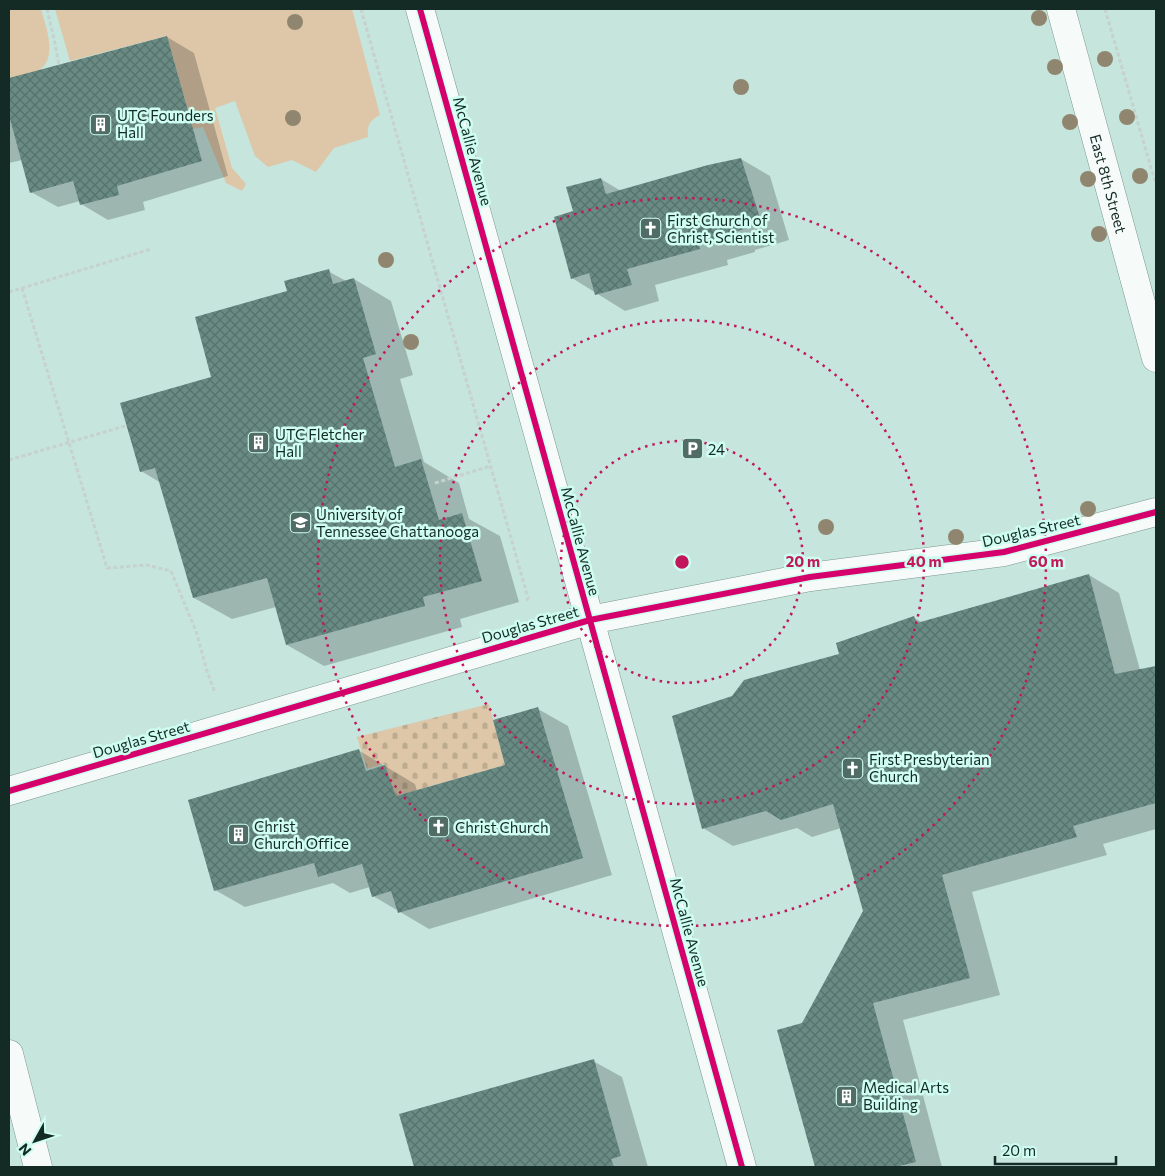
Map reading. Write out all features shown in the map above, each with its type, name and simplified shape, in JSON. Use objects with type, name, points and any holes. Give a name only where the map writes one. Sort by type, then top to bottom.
[{"type":"street","name":"McCallie Avenue","points":[[420,9],[742,1167]]},
{"type":"street","name":"East 8th Street","points":[[1061,9],[1156,358]]},
{"type":"street","name":"Douglas Street","points":[[9,791],[590,620],[810,577],[1004,552],[1156,512]]},
{"type":"street","points":[[9,1054],[38,1167]]},
{"type":"path","points":[[46,9],[59,65]]},
{"type":"path","points":[[361,9],[528,598]]},
{"type":"path","points":[[1105,9],[1156,185]]},
{"type":"path","points":[[9,292],[151,250]]},
{"type":"path","points":[[22,288],[107,568],[147,565],[171,571],[196,631],[207,671],[227,727]]},
{"type":"path","points":[[9,460],[125,426]]},
{"type":"path","points":[[435,483],[491,466]]},
{"type":"green space","points":[[9,9],[41,9],[48,33],[49,50],[45,65],[39,70],[9,78]]},
{"type":"green space","points":[[55,9],[352,9],[380,115],[373,119],[370,124],[368,137],[334,148],[316,172],[292,160],[268,167],[255,156],[235,101],[215,108],[232,168],[246,184],[242,191],[226,183],[203,127],[193,129],[167,36],[70,61]]},
{"type":"green space","points":[[489,704],[505,765],[396,796],[385,765],[367,769],[357,737]]},
{"type":"building","name":"UTC Founders Hall","points":[[167,36],[202,161],[117,186],[119,195],[80,205],[73,181],[30,193],[9,115],[9,78]]},
{"type":"building","name":"First Church of Christ, Scientist","points":[[741,158],[762,224],[699,244],[700,249],[627,269],[632,285],[595,295],[589,273],[571,279],[554,217],[573,211],[566,187],[601,178],[606,194],[708,165]]},
{"type":"building","name":"UTC Fletcher Hall","points":[[329,269],[333,284],[354,278],[376,354],[363,358],[395,467],[421,459],[439,520],[462,513],[482,581],[423,597],[425,606],[286,645],[267,578],[193,598],[155,468],[140,472],[120,403],[211,377],[195,317],[287,291],[284,281]]},
{"type":"building","points":[[1089,574],[1115,674],[1156,666],[1156,803],[1073,826],[1077,837],[942,875],[970,978],[873,1003],[916,1162],[895,1167],[815,1167],[777,1030],[802,1023],[863,911],[833,804],[781,820],[766,811],[702,829],[672,716],[732,696],[744,680],[839,654],[836,643],[914,616],[917,623]]},
{"type":"building","name":"Christ Church","points":[[538,707],[583,858],[398,913],[391,891],[372,897],[362,864],[318,877],[314,863],[214,891],[188,800],[359,749],[366,771],[385,765],[396,796],[505,765],[493,720]]},
{"type":"building","points":[[594,1059],[621,1156],[611,1159],[614,1167],[414,1167],[399,1114]]},
{"type":"cycle path","points":[[420,9],[742,1167]]},
{"type":"cycle path","points":[[9,791],[590,620],[810,577],[1004,552],[1156,512]]},
{"type":"place","name":"UTC Founders Hall","points":[[101,124]]},
{"type":"place","name":"First Church of Christ, Scientist","points":[[651,229]]},
{"type":"place","name":"UTC Fletcher Hall","points":[[259,443]]},
{"type":"place","name":"24","points":[[692,449]]},
{"type":"place","name":"University of Tennessee Chattanooga","points":[[300,523]]},
{"type":"place","name":"First Presbyterian Church","points":[[853,768]]},
{"type":"place","name":"Christ Church","points":[[439,827]]},
{"type":"place","name":"Christ Church Office","points":[[238,835]]},
{"type":"place","name":"Medical Arts Building","points":[[847,1096]]}]
